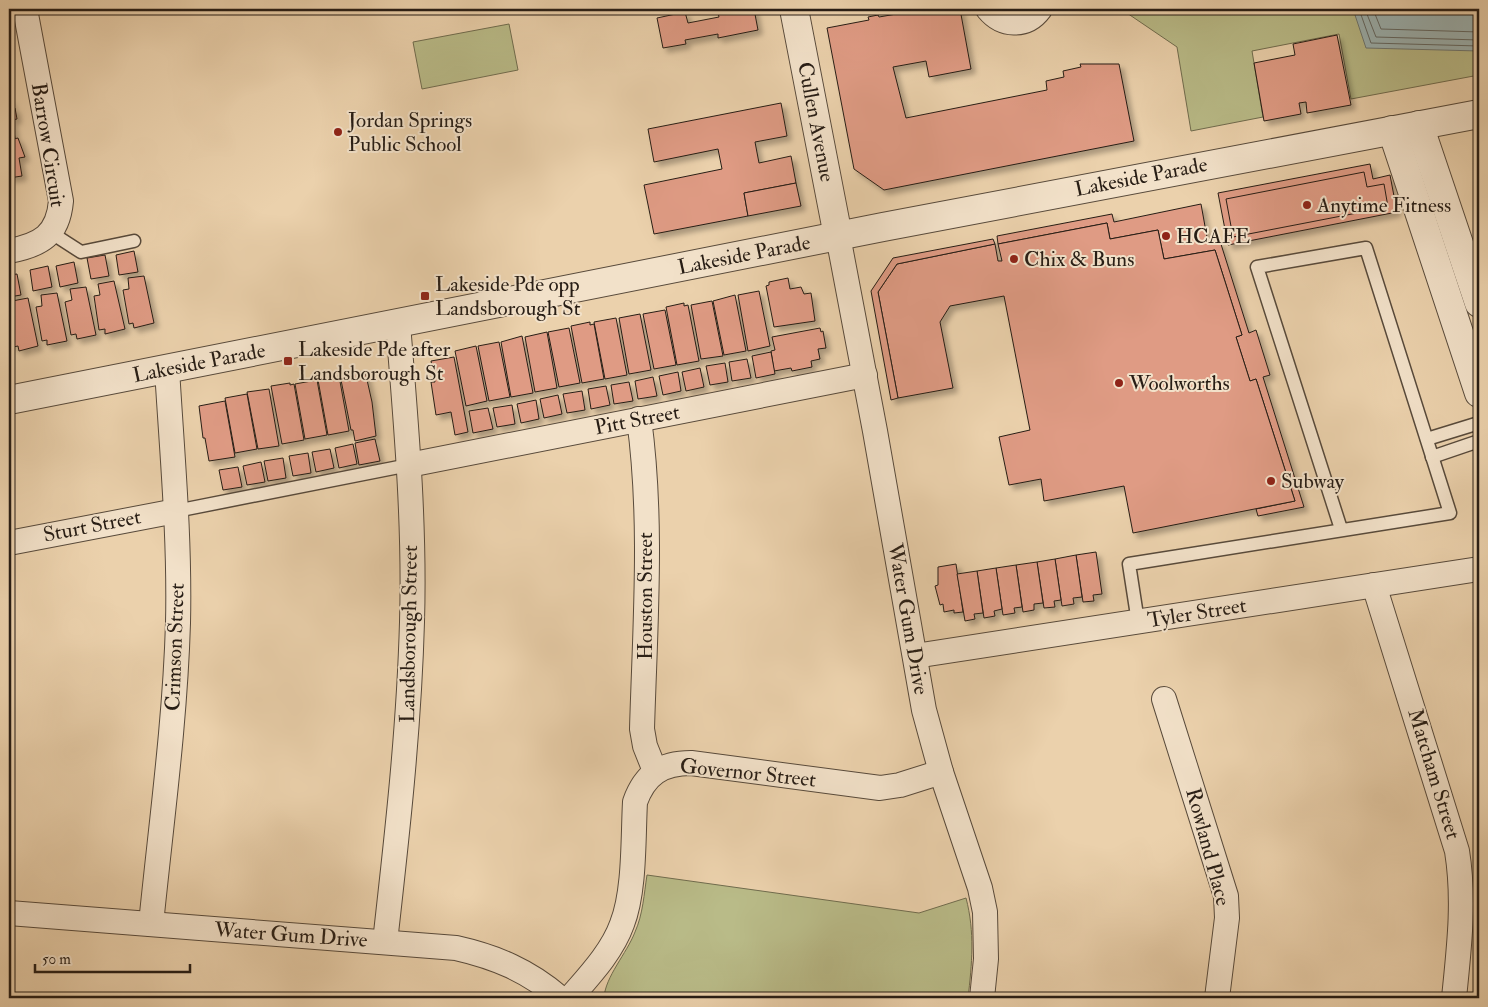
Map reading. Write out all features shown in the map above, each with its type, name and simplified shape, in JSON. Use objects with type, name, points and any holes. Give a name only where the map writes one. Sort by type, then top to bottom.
[{"type":"street","name":"Barrow Circuit","points":[[9,251],[37,244],[50,232],[60,216],[61,201],[25,9]]},
{"type":"street","name":"Cullen Avenue","points":[[794,9],[838,236]]},
{"type":"street","points":[[988,9],[996,18],[1017,23],[1027,21],[1040,9]]},
{"type":"street","name":"Lakeside Parade","points":[[9,400],[838,236],[1479,114]]},
{"type":"street","points":[[1419,125],[1479,303]]},
{"type":"street","points":[[1392,130],[1479,393]]},
{"type":"street","name":"Water Gum Drive","points":[[838,236],[865,375],[924,710],[980,888],[985,912],[986,951],[982,998]]},
{"type":"street","name":"Landsborough Street","points":[[385,942],[402,792],[410,678],[412,557],[409,465],[398,324]]},
{"type":"street","name":"Crimson Street","points":[[150,924],[171,740],[178,622],[176,511],[167,369]]},
{"type":"street","name":"Pitt Street","points":[[409,465],[865,375]]},
{"type":"street","name":"Houston Street","points":[[639,419],[644,465],[646,567],[642,729],[645,746],[655,771]]},
{"type":"street","name":"Sturt Street","points":[[9,543],[176,511]]},
{"type":"street","name":"Tyler Street","points":[[915,656],[1479,569]]},
{"type":"street","name":"Matcham Street","points":[[1374,586],[1457,851],[1461,874],[1462,917],[1454,998]]},
{"type":"street","name":"Rowland Place","points":[[1164,699],[1226,896],[1227,918],[1218,998]]},
{"type":"street","name":"Governor Street","points":[[570,998],[596,968],[622,924],[628,902],[635,802],[640,790],[655,771],[678,763],[880,788],[900,785],[942,772]]},
{"type":"street","name":"Water Gum Drive","points":[[9,913],[456,948],[487,955],[528,973],[560,998]]},
{"type":"lane","points":[[50,232],[81,252],[134,242]]},
{"type":"lane","points":[[1138,622],[1128,564],[1450,513],[1366,248],[1257,267],[1341,529]]},
{"type":"lane","points":[[1427,439],[1479,423]]},
{"type":"lane","points":[[1432,456],[1479,441]]},
{"type":"lane","points":[[176,511],[409,465]]},
{"type":"green space","points":[[1121,9],[1479,9],[1479,75],[1351,99],[1339,34],[1252,51],[1263,117],[1191,131],[1177,47]]},
{"type":"green space","points":[[509,24],[518,70],[422,89],[413,42]]},
{"type":"green space","points":[[647,875],[919,913],[966,898],[972,936],[968,998],[604,998],[612,973],[638,925]]},
{"type":"water","points":[[1353,9],[1479,9],[1479,51],[1366,48]]},
{"type":"building","points":[[717,9],[754,9],[758,30],[718,38],[718,34],[685,40],[686,44],[663,48],[657,18],[685,12],[688,23],[719,17]]},
{"type":"building","points":[[907,9],[915,9],[916,12],[933,9],[960,9],[971,69],[929,77],[926,61],[893,67],[906,118],[1047,90],[1046,81],[1064,77],[1063,71],[1081,67],[1080,64],[1119,64],[1134,141],[884,190],[854,169],[827,28],[869,20],[868,17],[878,15],[879,17],[908,12]]},
{"type":"building","points":[[1337,35],[1351,105],[1307,113],[1306,102],[1299,103],[1301,114],[1264,121],[1254,63],[1295,55],[1293,44]]},
{"type":"building","points":[[9,100],[11,100],[12,109],[15,108],[17,119],[12,120],[15,138],[9,139]]},
{"type":"building","points":[[781,103],[787,136],[755,142],[759,163],[791,156],[796,183],[744,193],[748,216],[654,234],[644,185],[722,169],[718,149],[654,162],[648,129]]},
{"type":"building","points":[[18,138],[25,157],[19,158],[22,176],[9,178],[9,140]]},
{"type":"building","points":[[1370,164],[1373,179],[1390,175],[1397,212],[1228,245],[1218,193]]},
{"type":"building","points":[[1364,172],[1367,187],[1384,184],[1388,207],[1233,237],[1226,199]]},
{"type":"building","points":[[796,183],[801,206],[748,216],[744,193]]},
{"type":"building","points":[[1201,204],[1208,243],[1220,241],[1249,333],[1256,330],[1270,375],[1263,377],[1304,507],[1258,516],[1256,509],[1295,501],[1256,379],[1250,381],[1236,337],[1242,335],[1215,250],[1164,259],[1158,230],[1110,239],[1107,223],[998,244],[997,236],[1112,214],[1114,222]]},
{"type":"building","points":[[1107,223],[1110,239],[1158,230],[1164,259],[1215,250],[1242,335],[1236,337],[1250,381],[1256,379],[1295,501],[1133,533],[1124,486],[1044,501],[1041,479],[1009,485],[999,437],[1030,430],[1004,296],[950,306],[940,322],[953,388],[898,398],[878,292],[897,264],[995,244],[998,261],[1002,261],[998,244]]},
{"type":"building","points":[[993,239],[995,244],[897,264],[878,292],[898,398],[891,400],[871,291],[893,258]]},
{"type":"building","points":[[134,251],[138,272],[119,275],[116,255]]},
{"type":"building","points":[[105,255],[109,276],[91,279],[87,258]]},
{"type":"building","points":[[74,262],[78,283],[60,287],[56,266]]},
{"type":"building","points":[[48,266],[52,287],[33,291],[30,270]]},
{"type":"building","points":[[17,274],[21,295],[9,297],[9,275]]},
{"type":"building","points":[[144,276],[154,323],[134,328],[133,323],[129,324],[123,290],[129,289],[128,278]]},
{"type":"building","points":[[788,278],[790,289],[801,287],[804,294],[811,293],[815,321],[774,327],[766,286],[769,285],[769,282]]},
{"type":"building","points":[[114,281],[125,329],[105,334],[105,329],[99,330],[94,296],[100,295],[98,284]]},
{"type":"building","points":[[86,287],[96,335],[77,339],[76,334],[71,335],[65,302],[72,300],[70,289]]},
{"type":"building","points":[[759,291],[770,346],[748,351],[738,295]]},
{"type":"building","points":[[57,293],[67,341],[47,345],[47,340],[42,341],[36,307],[42,306],[41,295]]},
{"type":"building","points":[[735,295],[746,351],[724,355],[713,301]]},
{"type":"building","points":[[28,298],[38,346],[19,351],[18,346],[13,347],[9,313],[14,312],[12,301]]},
{"type":"building","points":[[712,301],[723,356],[701,359],[691,305]]},
{"type":"building","points":[[684,303],[684,306],[688,305],[699,361],[677,365],[666,307]]},
{"type":"building","points":[[665,310],[676,365],[654,369],[643,314]]},
{"type":"building","points":[[640,314],[651,370],[629,374],[619,318]]},
{"type":"building","points":[[616,318],[627,375],[605,379],[594,322]]},
{"type":"building","points":[[590,322],[590,325],[594,324],[604,379],[582,383],[571,326]]},
{"type":"building","points":[[569,328],[580,383],[559,387],[548,332]]},
{"type":"building","points":[[820,328],[821,332],[823,331],[826,348],[818,349],[820,359],[811,361],[812,367],[792,371],[791,368],[774,371],[771,351],[775,350],[772,337]]},
{"type":"building","points":[[547,332],[557,388],[535,392],[525,337]]},
{"type":"building","points":[[522,336],[533,393],[511,397],[501,342]]},
{"type":"building","points":[[499,342],[510,397],[489,401],[478,346]]},
{"type":"building","points":[[476,346],[487,401],[466,406],[455,351]]},
{"type":"building","points":[[771,352],[775,374],[756,378],[752,356]]},
{"type":"building","points":[[454,357],[468,432],[455,435],[451,412],[436,415],[431,382],[435,382],[431,361]]},
{"type":"building","points":[[747,359],[751,378],[732,381],[729,362]]},
{"type":"building","points":[[725,363],[728,382],[710,385],[706,366]]},
{"type":"building","points":[[700,368],[704,387],[686,391],[682,372]]},
{"type":"building","points":[[365,371],[372,402],[376,436],[355,441],[340,375]]},
{"type":"building","points":[[678,372],[681,391],[663,395],[659,376]]},
{"type":"building","points":[[339,376],[349,431],[328,435],[318,380]]},
{"type":"building","points":[[653,377],[657,396],[638,399],[635,381]]},
{"type":"building","points":[[317,380],[327,435],[305,439],[295,384]]},
{"type":"building","points":[[629,382],[633,401],[614,404],[611,385]]},
{"type":"building","points":[[290,383],[290,385],[294,384],[304,440],[282,444],[271,386]]},
{"type":"building","points":[[606,386],[610,405],[591,409],[588,389]]},
{"type":"building","points":[[269,389],[279,446],[258,449],[247,392]]},
{"type":"building","points":[[582,391],[585,410],[567,413],[563,394]]},
{"type":"building","points":[[247,394],[257,449],[235,453],[225,398]]},
{"type":"building","points":[[558,395],[562,414],[544,418],[540,399]]},
{"type":"building","points":[[536,400],[539,419],[521,423],[517,404]]},
{"type":"building","points":[[225,401],[235,457],[209,461],[205,438],[203,438],[199,406]]},
{"type":"building","points":[[512,405],[515,424],[497,427],[493,408]]},
{"type":"building","points":[[488,408],[493,429],[473,433],[469,411]]},
{"type":"building","points":[[375,439],[380,461],[359,465],[355,443]]},
{"type":"building","points":[[353,444],[357,464],[339,468],[335,448]]},
{"type":"building","points":[[330,449],[334,468],[316,472],[312,452]]},
{"type":"building","points":[[308,453],[311,473],[293,476],[289,456]]},
{"type":"building","points":[[283,458],[286,478],[268,481],[264,461]]},
{"type":"building","points":[[261,462],[265,482],[247,485],[243,466]]},
{"type":"building","points":[[238,467],[242,487],[223,490],[219,470]]},
{"type":"building","points":[[1096,552],[1102,594],[1093,595],[1094,601],[1083,602],[1076,555]]},
{"type":"building","points":[[1076,555],[1082,597],[1073,598],[1074,604],[1062,606],[1055,559]]},
{"type":"building","points":[[1055,559],[1061,600],[1054,601],[1055,607],[1044,608],[1037,562]]},
{"type":"building","points":[[1037,562],[1043,603],[1034,604],[1034,610],[1023,612],[1016,565]]},
{"type":"building","points":[[956,564],[963,612],[954,613],[954,610],[944,612],[943,604],[940,605],[935,586],[938,585],[938,567]]},
{"type":"building","points":[[1016,565],[1022,607],[1014,608],[1015,613],[1003,615],[996,568]]},
{"type":"building","points":[[996,568],[1002,609],[994,611],[995,616],[984,618],[977,571]]},
{"type":"building","points":[[977,571],[983,613],[974,614],[975,619],[965,621],[957,574]]},
{"type":"place","name":"Jordan Springs Public School","points":[[338,132]]},
{"type":"place","name":"Anytime Fitness","points":[[1307,205]]},
{"type":"place","name":"HCAFE","points":[[1166,236]]},
{"type":"place","name":"Chix & Buns","points":[[1014,259]]},
{"type":"place","name":"Lakeside Pde opp Landsborough St","points":[[425,296]]},
{"type":"place","name":"Lakeside Pde after Landsborough St","points":[[288,361]]},
{"type":"place","name":"Woolworths","points":[[1119,383]]},
{"type":"place","name":"Subway","points":[[1271,481]]}]
